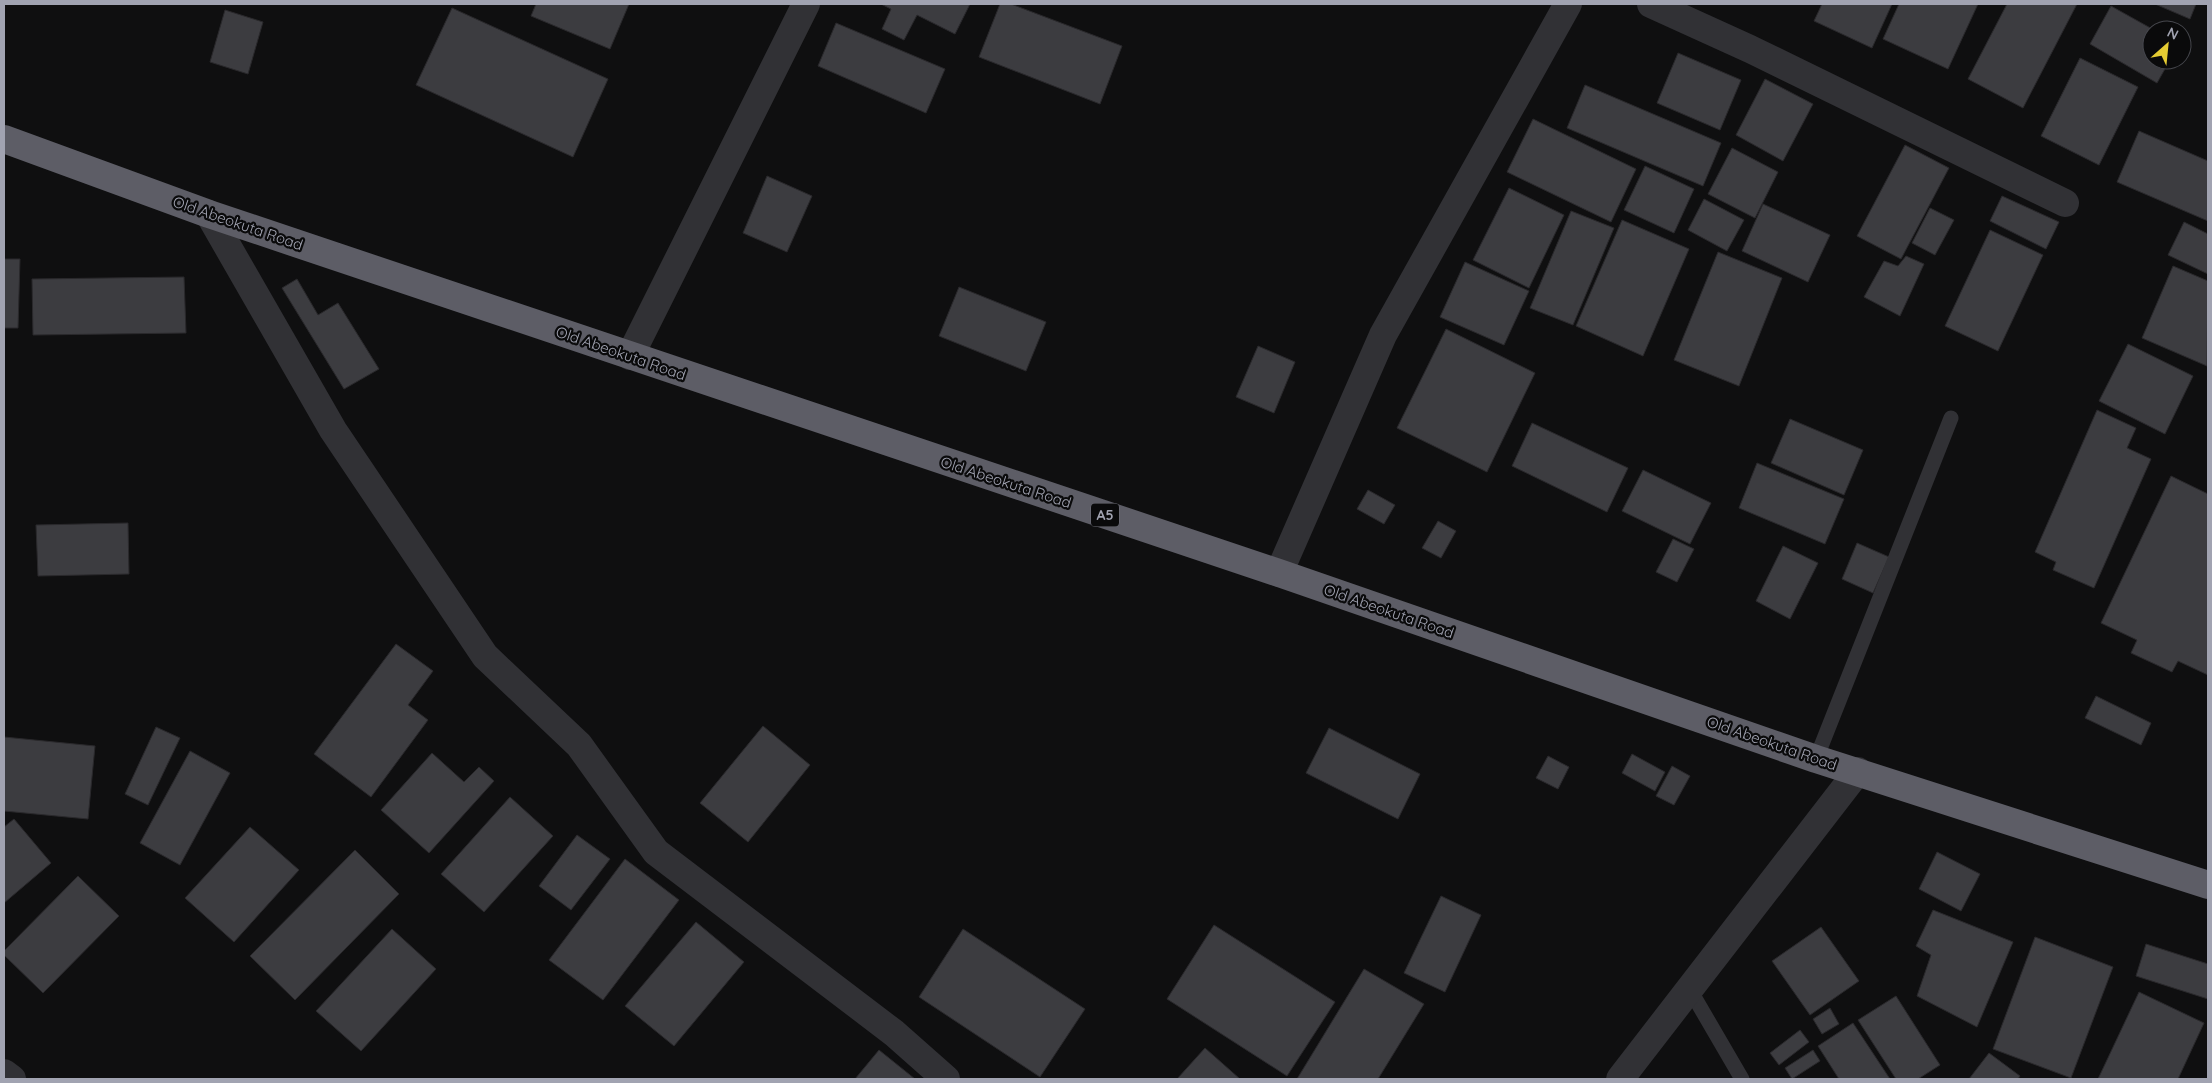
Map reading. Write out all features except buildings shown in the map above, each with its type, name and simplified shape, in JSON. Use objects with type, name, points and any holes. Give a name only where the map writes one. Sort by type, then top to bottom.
[{"type":"highway","name":"Old Abeokuta Road","points":[[4,140],[209,214],[1279,573],[1816,759],[2208,885]]},
{"type":"street","points":[[630,356],[806,4]]},
{"type":"street","points":[[1279,573],[1383,335],[1568,4]]},
{"type":"street","points":[[1651,4],[1750,49],[2065,203]]},
{"type":"street","points":[[209,214],[333,430],[485,656],[579,745],[656,852],[894,1033],[946,1079]]},
{"type":"street","points":[[1620,1079],[1858,771]]},
{"type":"street","points":[[4,1073],[12,1079]]},
{"type":"lane","points":[[1816,759],[1952,418]]},
{"type":"lane","points":[[1689,988],[1742,1079]]}]
